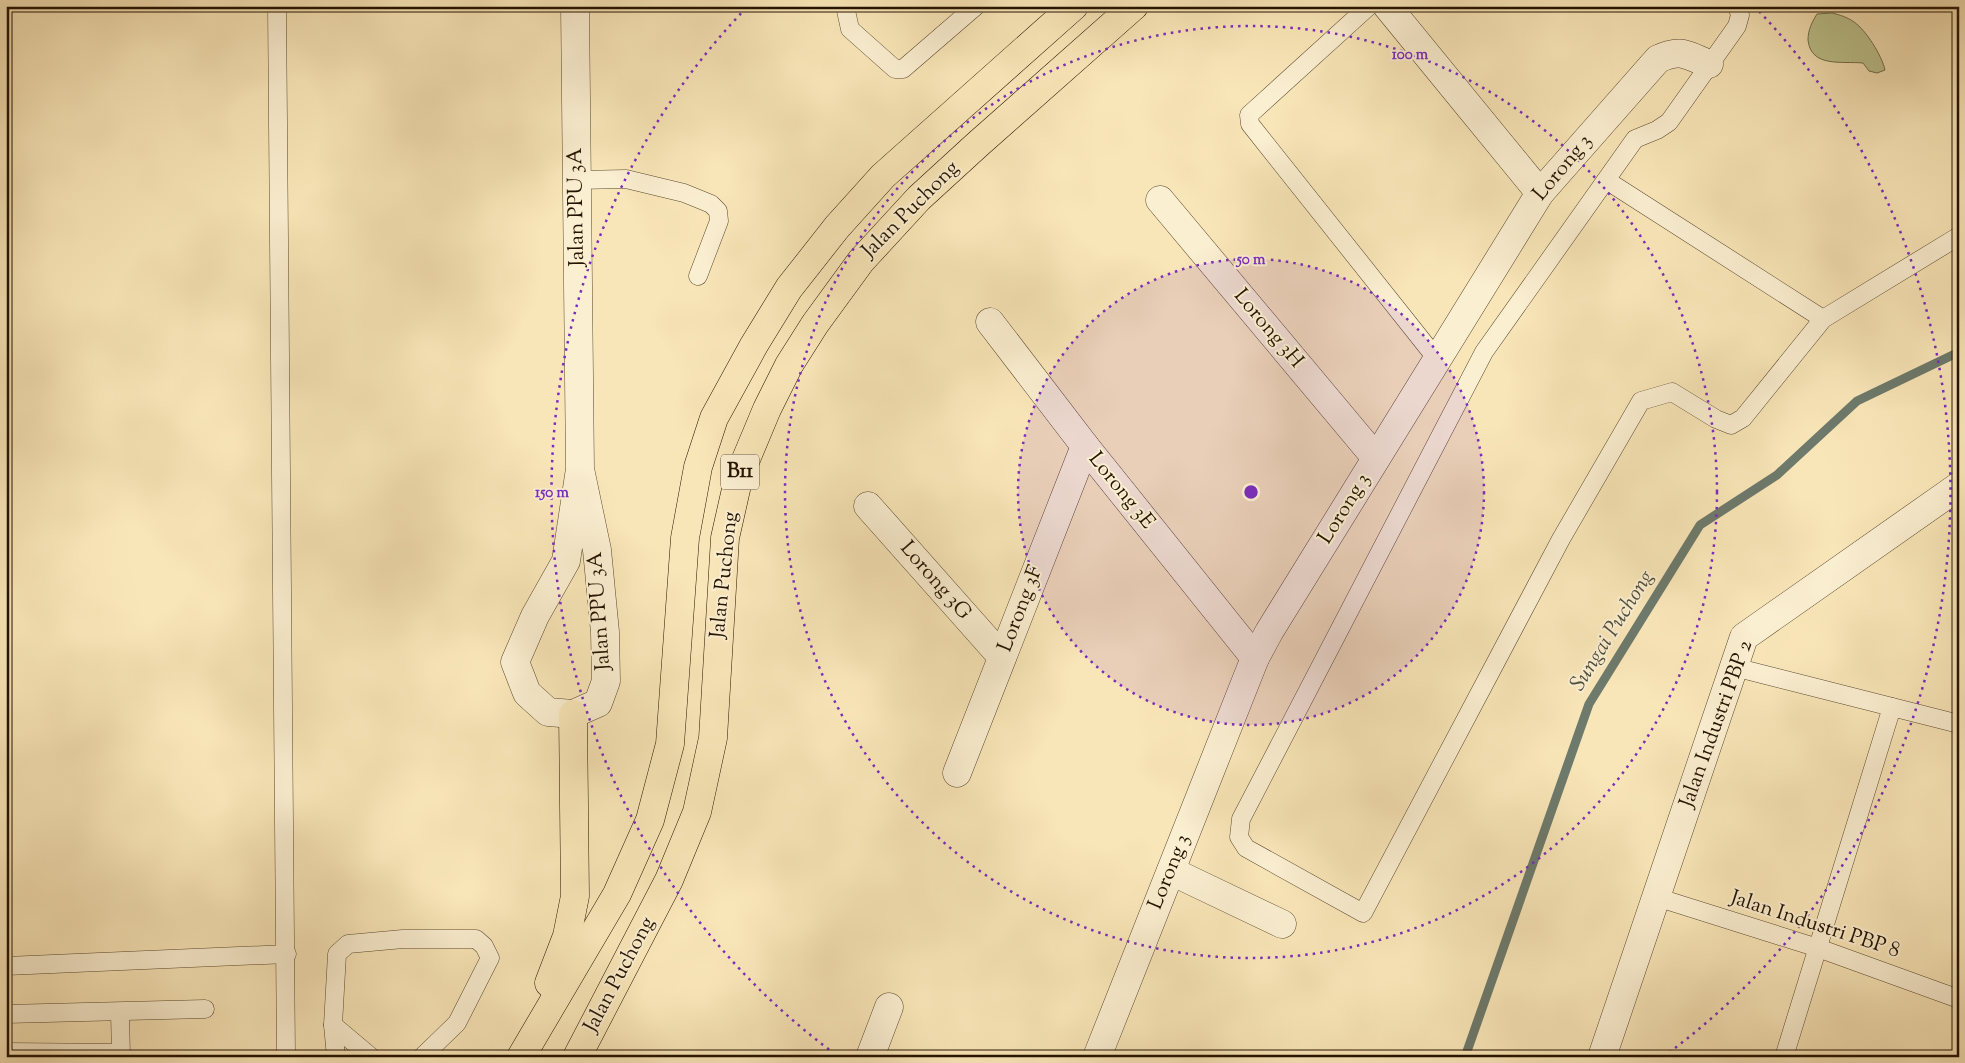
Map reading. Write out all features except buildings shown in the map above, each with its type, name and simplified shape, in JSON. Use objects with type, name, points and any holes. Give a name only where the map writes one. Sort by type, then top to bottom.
[{"type":"main road","name":"Jalan Puchong","points":[[520,1057],[616,894],[650,820],[670,744],[685,538],[698,467],[714,418],[754,345],[789,288],[837,227],[883,176],[1074,6]]},
{"type":"main road","name":"Jalan Puchong","points":[[576,1057],[669,880],[697,812],[713,738],[725,538],[739,476],[767,409],[789,366],[815,324],[861,260],[919,198],[1134,6]]},
{"type":"main road","points":[[520,1057],[567,936],[575,896],[573,714]]},
{"type":"street","name":"Jalan PPU 3A","points":[[575,6],[580,469],[566,561],[535,616],[515,662],[527,693],[548,712],[573,714],[598,703],[606,681],[605,632],[597,550],[580,469]]},
{"type":"street","points":[[1387,6],[1540,193]]},
{"type":"street","name":"Lorong 3","points":[[1097,1057],[1255,658],[1436,358],[1540,193],[1658,59],[1682,52],[1709,64]]},
{"type":"street","name":"Lorong 3H","points":[[1160,200],[1376,458]]},
{"type":"street","name":"Lorong 3E","points":[[990,322],[1085,446],[1255,658]]},
{"type":"street","name":"Lorong 3F","points":[[957,773],[1085,446]]},
{"type":"street","name":"Jalan Industri PBP 2","points":[[1602,1057],[1744,637],[1959,486]]},
{"type":"street","name":"Lorong 3G","points":[[868,506],[1002,657]]},
{"type":"street","points":[[1171,871],[1282,924]]},
{"type":"street","points":[[870,1057],[888,1007]]},
{"type":"lane","points":[[277,6],[287,954],[286,1057]]},
{"type":"lane","points":[[845,6],[850,29],[895,69],[903,69],[976,6]]},
{"type":"lane","points":[[1370,6],[1249,115],[1250,124],[1436,358]]},
{"type":"lane","points":[[1737,6],[1740,15],[1737,26],[1669,122],[1657,130],[1635,139],[1484,352],[1241,819],[1239,837],[1246,848],[1363,913],[1561,539],[1641,401],[1672,392],[1716,419],[1731,425],[1743,418],[1823,319],[1959,236]]},
{"type":"lane","points":[[577,180],[626,179],[684,193],[711,204],[718,211],[719,220],[698,276]]},
{"type":"lane","points":[[1606,180],[1823,319]]},
{"type":"lane","points":[[1734,667],[1959,724]]},
{"type":"lane","points":[[1784,1057],[1892,707]]},
{"type":"lane","name":"Jalan Industri PBP 8","points":[[1656,898],[1818,948],[1959,999]]},
{"type":"lane","points":[[336,1057],[333,1025],[337,954],[348,944],[403,938],[476,939],[484,946],[490,958],[457,1023],[422,1057]]},
{"type":"lane","points":[[6,966],[287,954]]},
{"type":"lane","points":[[6,1014],[205,1009]]},
{"type":"lane","points":[[6,1052],[120,1055],[120,1012]]},
{"type":"lane","points":[[333,1025],[371,1057]]},
{"type":"green space","points":[[1832,13],[1843,16],[1859,26],[1877,51],[1885,70],[1877,73],[1869,71],[1863,63],[1829,61],[1815,55],[1810,49],[1808,40],[1811,26],[1817,14]]},
{"type":"waterway","name":"Sungai Puchong","points":[[1465,1057],[1589,704],[1700,525],[1777,475],[1857,401],[1959,352]]}]
